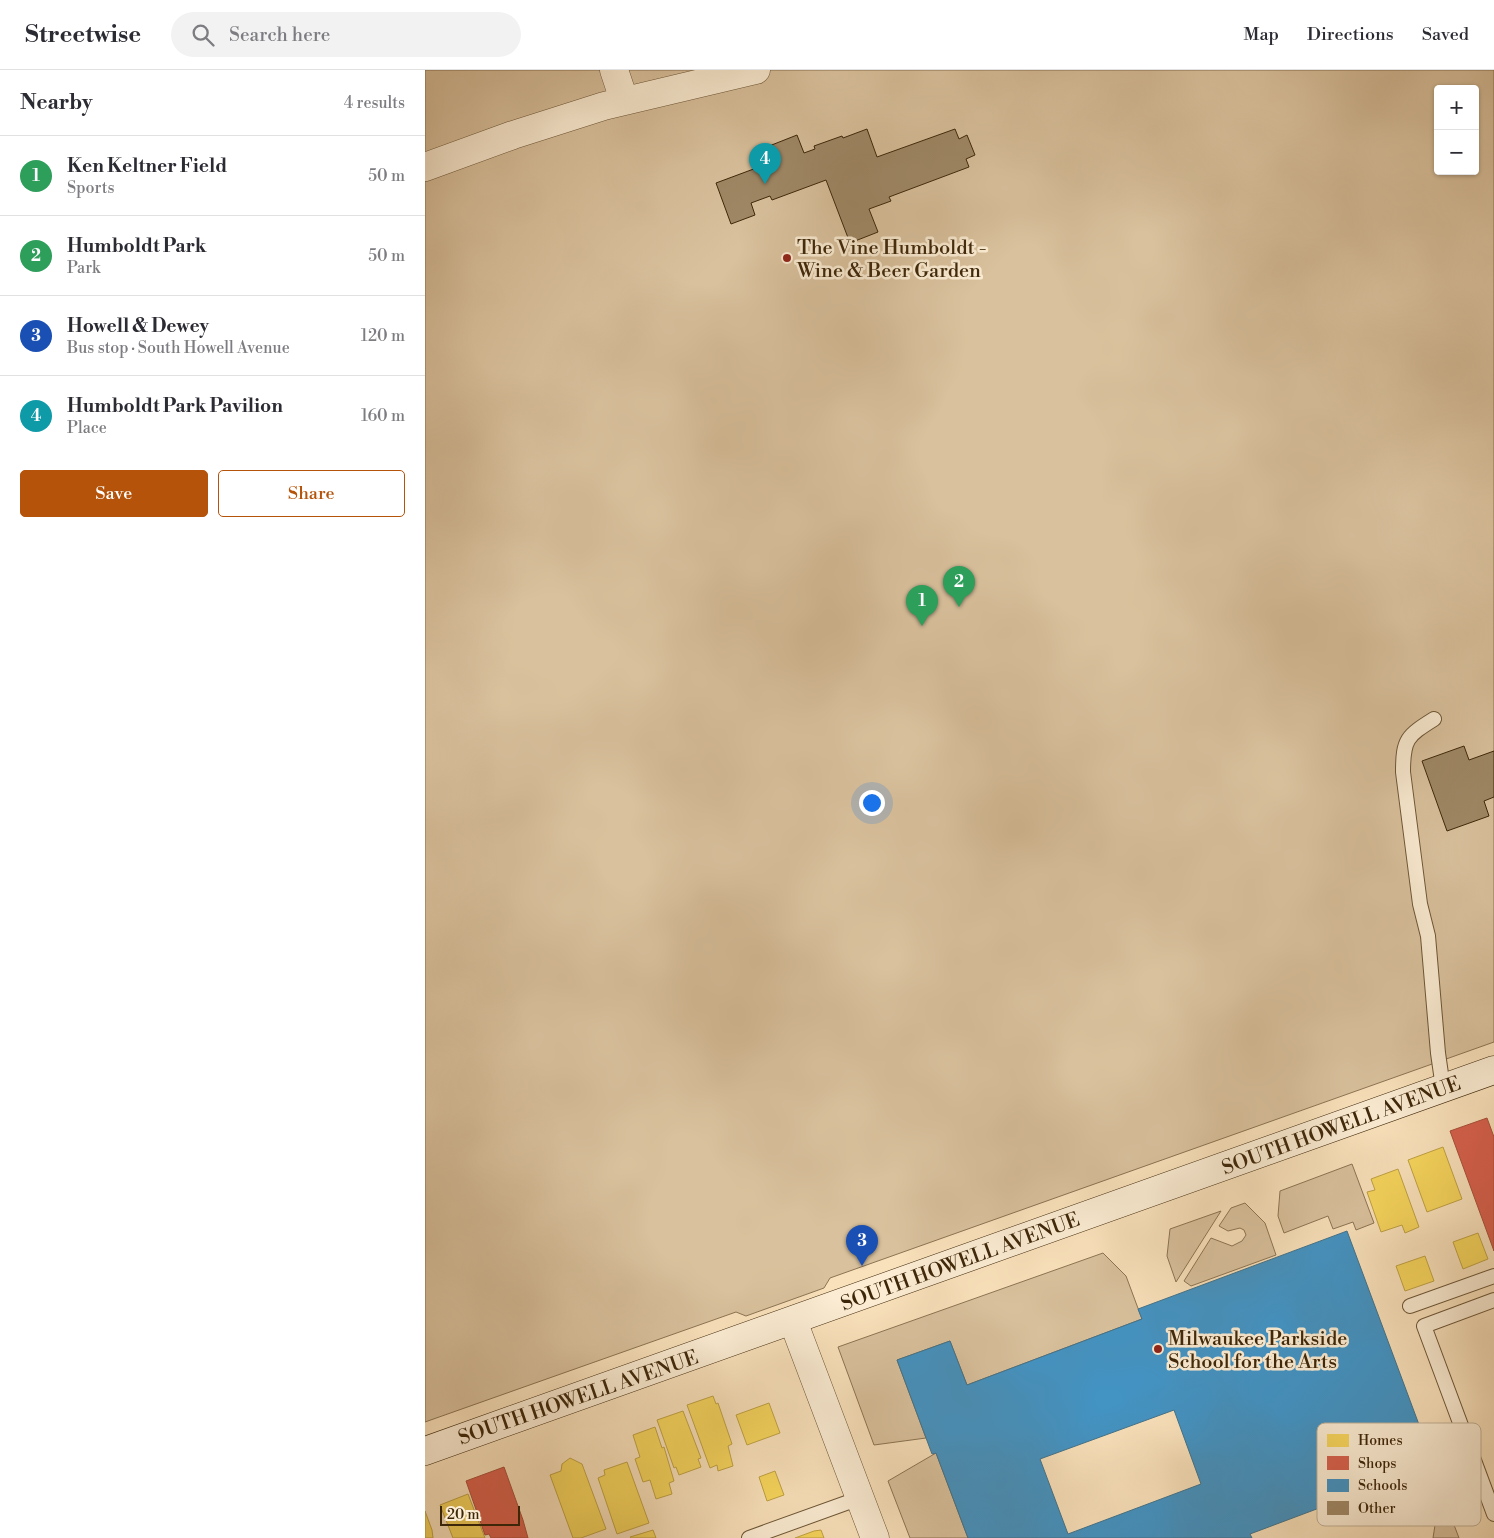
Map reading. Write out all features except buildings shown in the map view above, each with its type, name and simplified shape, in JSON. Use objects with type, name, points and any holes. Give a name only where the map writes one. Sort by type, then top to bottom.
[{"type":"street","points":[[614,70],[624,100]]},
{"type":"street","points":[[425,167],[513,135],[624,100],[756,70]]},
{"type":"street","name":"SOUTH HOWELL AVENUE","points":[[425,1451],[1494,1070]]},
{"type":"street","points":[[793,1321],[875,1538]]},
{"type":"lane","points":[[1434,719],[1411,734],[1403,750],[1403,772],[1420,904],[1428,936],[1438,1053],[1443,1088]]},
{"type":"lane","points":[[1410,1306],[1494,1276]]},
{"type":"lane","points":[[1460,1423],[1424,1326],[1494,1300]]},
{"type":"lane","points":[[1481,1479],[1494,1514]]},
{"type":"lane","points":[[749,1538],[860,1498]]},
{"type":"shaded area","points":[[425,70],[1494,70],[1494,1042],[830,1278],[824,1288],[746,1316],[736,1312],[425,1422]]},
{"type":"shaded area","points":[[1352,1164],[1374,1223],[1356,1230],[1353,1222],[1333,1229],[1328,1216],[1284,1233],[1278,1216],[1280,1191]]},
{"type":"shaded area","points":[[1245,1203],[1265,1223],[1276,1255],[1191,1286],[1184,1281],[1211,1238],[1232,1246],[1242,1241],[1246,1235],[1244,1230],[1240,1228],[1228,1231],[1219,1226],[1231,1208]]},
{"type":"shaded area","points":[[1221,1211],[1176,1282],[1167,1256],[1170,1229]]},
{"type":"shaded area","points":[[1103,1253],[1126,1276],[1142,1319],[967,1385],[950,1341],[897,1360],[926,1438],[874,1445],[838,1347]]},
{"type":"shaded area","points":[[936,1453],[968,1538],[910,1538],[888,1481]]},
{"type":"shaded area","points":[[1435,1526],[1454,1526],[1459,1538],[1433,1538]]},
{"type":"place","name":"Humboldt Park Pavilion","points":[[765,184]]},
{"type":"place","name":"The Vine Humboldt - Wine & Beer Garden","points":[[787,258]]},
{"type":"place","name":"Humboldt Park","points":[[959,607]]},
{"type":"place","name":"Ken Keltner Field","points":[[922,626]]},
{"type":"place","name":"Howell & Dewey","points":[[862,1266]]},
{"type":"place","name":"Milwaukee Parkside School for the Arts","points":[[1158,1349]]}]
